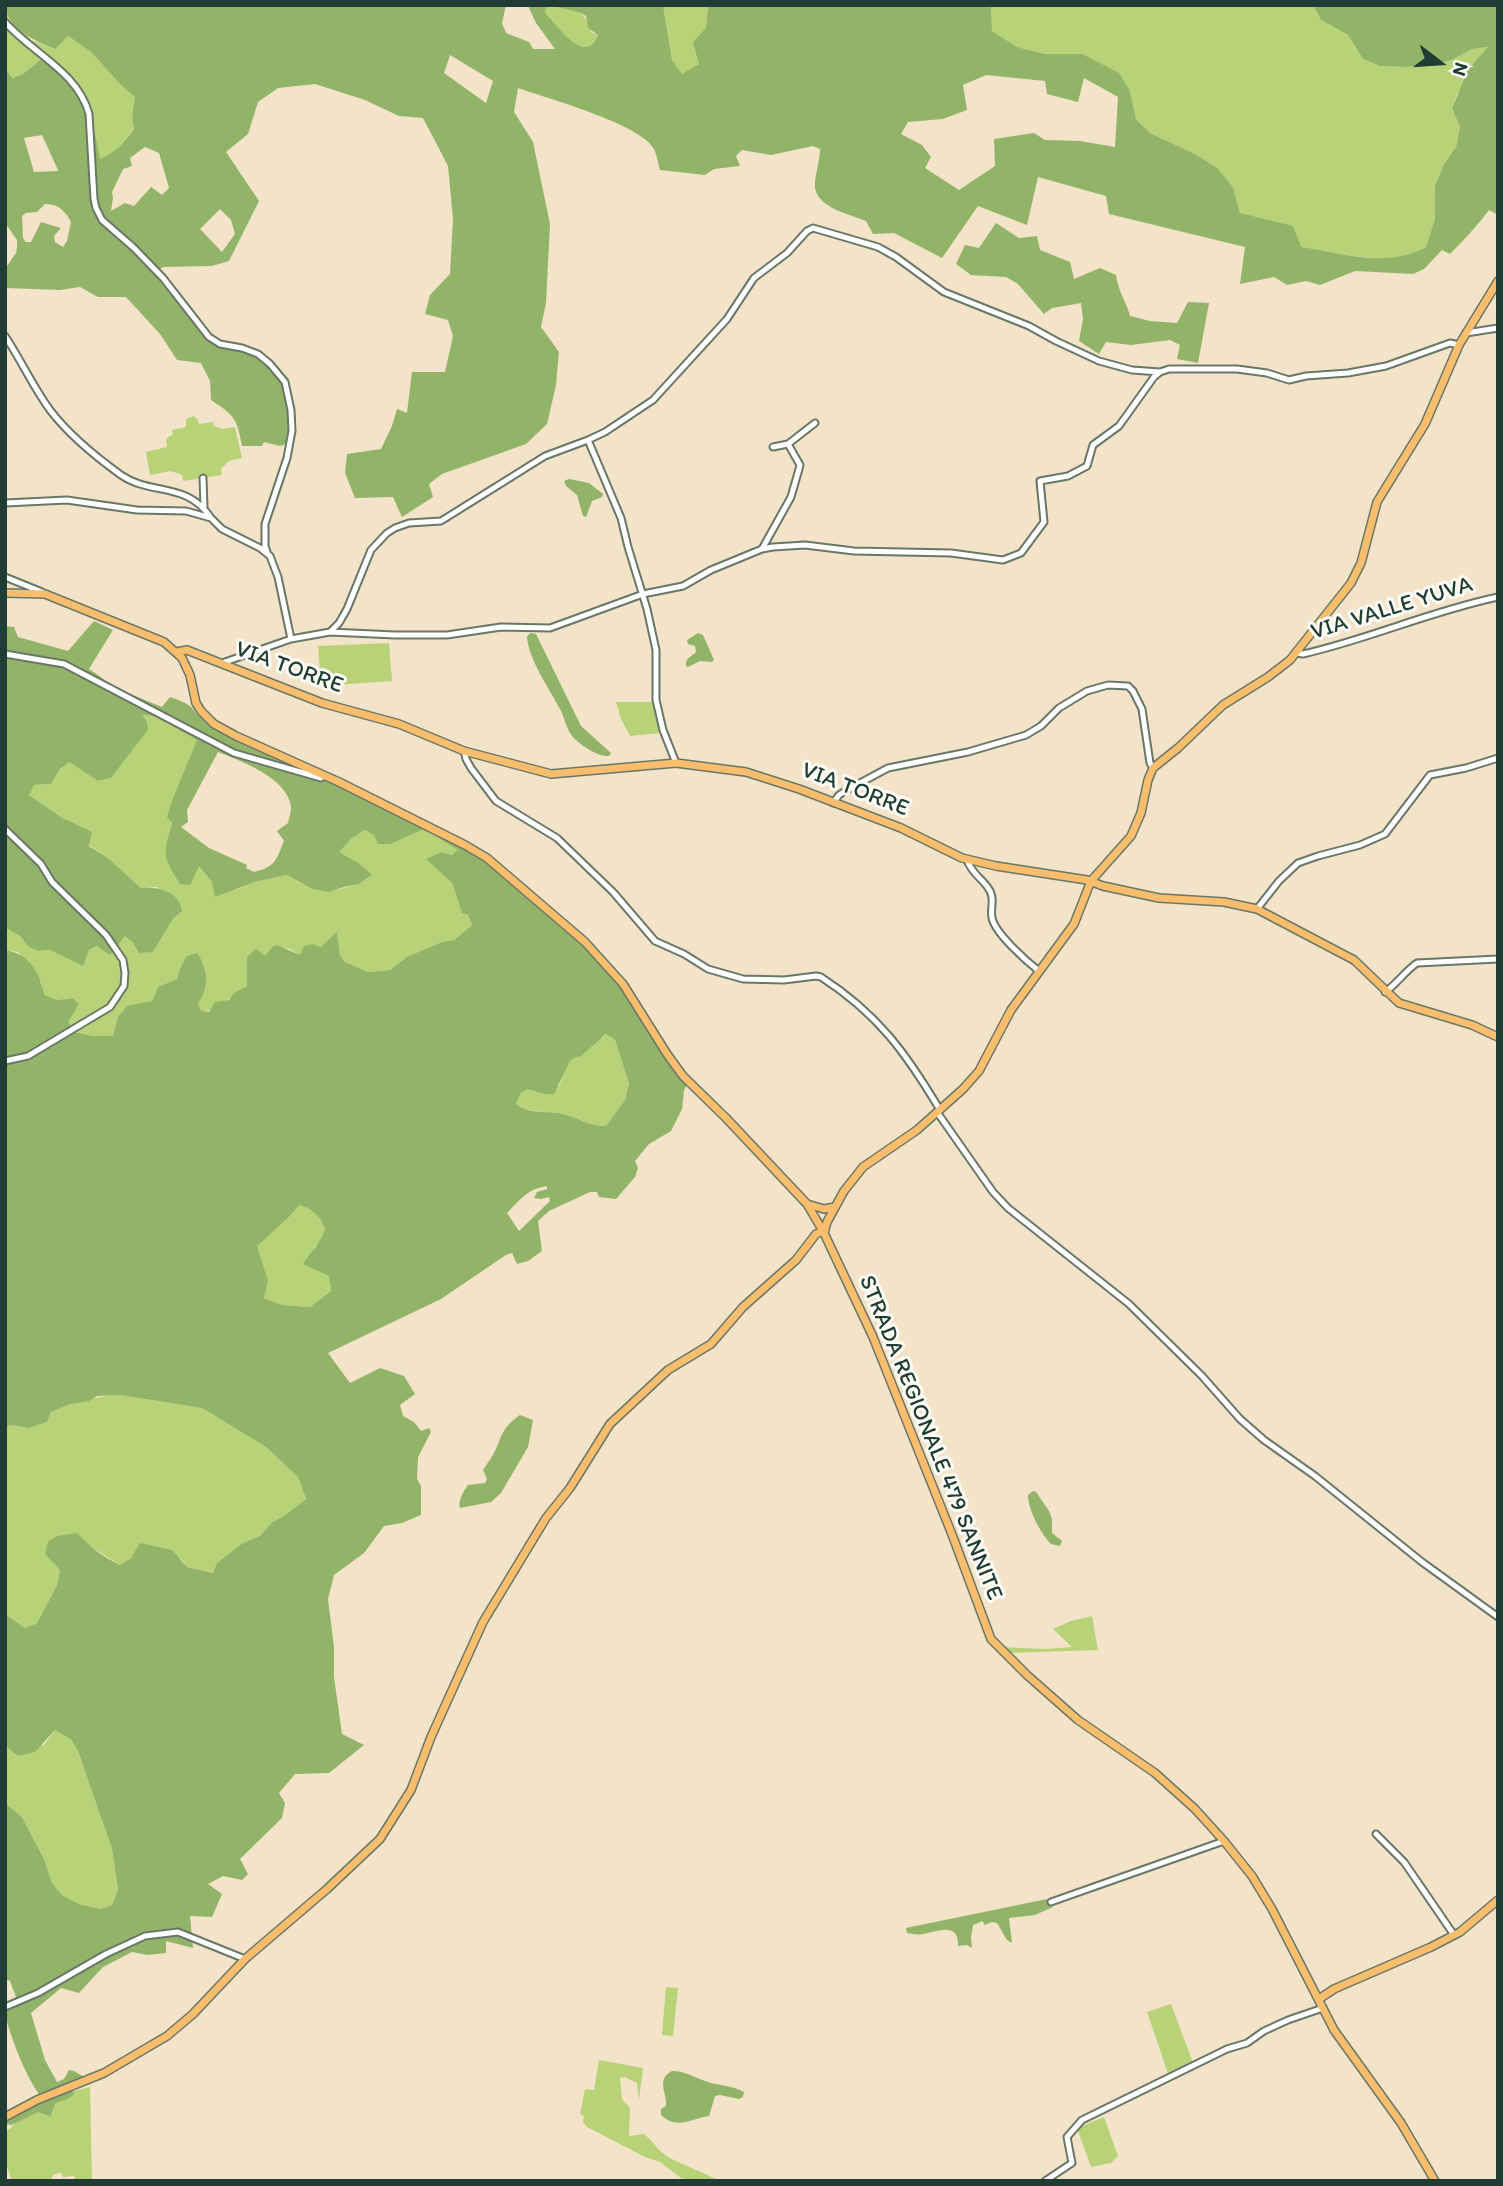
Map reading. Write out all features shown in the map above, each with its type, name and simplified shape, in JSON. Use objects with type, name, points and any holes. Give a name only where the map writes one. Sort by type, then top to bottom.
[{"type":"main road","points":[[5,2117],[37,2100],[104,2073],[156,2043],[193,2014],[245,1959],[327,1889],[384,1833],[411,1790],[431,1737],[483,1622],[546,1518],[570,1489],[610,1424],[667,1370],[710,1344],[743,1307],[795,1260],[817,1234],[825,1230],[844,1191],[863,1167],[917,1130],[979,1071],[1011,1010],[1078,918],[1091,881],[1123,847],[1135,828],[1153,768],[1223,705],[1277,671],[1297,653],[1355,577],[1377,502],[1425,424],[1459,345],[1498,281]]},
{"type":"main road","points":[[5,593],[45,594]]},
{"type":"main road","name":"VIA TORRE","points":[[45,594],[158,639],[177,652],[187,650],[322,703],[399,724],[464,751],[551,774],[676,762],[754,774],[901,828],[967,860],[1091,881],[1159,898],[1224,902],[1257,909],[1354,960],[1399,1003],[1472,1025],[1498,1037]]},
{"type":"main road","name":"STRADA REGIONALE 479 SANNITE","points":[[177,652],[190,675],[196,703],[214,724],[478,852],[555,915],[585,942],[623,984],[683,1076],[807,1204],[825,1230],[826,1240],[873,1337],[953,1537],[990,1639],[1061,1706],[1155,1773],[1195,1809],[1224,1841],[1252,1876],[1272,1909],[1334,2031],[1402,2123],[1435,2181]]},
{"type":"main road","points":[[807,1204],[824,1209],[835,1207]]},
{"type":"main road","points":[[1319,1999],[1334,1989],[1454,1935],[1498,1900]]},
{"type":"street","points":[[5,23],[53,64],[78,90],[87,106],[94,199],[102,220],[163,278],[209,337],[219,344],[258,354],[285,382],[292,431],[287,458],[265,524],[265,546],[275,568],[291,639]]},
{"type":"street","points":[[330,632],[339,623],[351,601],[371,550],[387,533],[409,523],[441,522],[545,456],[588,440],[653,400],[727,319],[754,278],[787,253],[813,228],[878,247],[944,292],[1029,326],[1083,354],[1116,367],[1160,372]]},
{"type":"street","points":[[1466,333],[1498,328]]},
{"type":"street","points":[[5,336],[48,407],[67,431],[132,482],[179,492],[204,507],[211,518],[226,531],[267,552]]},
{"type":"street","points":[[222,663],[291,639],[330,632],[447,635],[501,627],[550,628],[643,594],[682,586],[762,548],[805,545],[853,551],[951,553],[995,560],[1017,556],[1036,536],[1044,522],[1040,481],[1068,476],[1087,466],[1093,445],[1119,426],[1160,372],[1169,369],[1237,369],[1267,373],[1289,380],[1386,366],[1450,343],[1459,345]]},
{"type":"street","points":[[773,447],[788,444],[815,423]]},
{"type":"street","points":[[588,440],[621,517],[643,594],[656,650],[656,700],[663,730],[676,762]]},
{"type":"street","points":[[762,548],[791,497],[799,469],[800,465],[788,444]]},
{"type":"street","points":[[203,478],[204,507]]},
{"type":"street","points":[[5,503],[67,500],[137,510],[186,511],[211,518]]},
{"type":"street","points":[[5,577],[45,594]]},
{"type":"street","name":"VIA VALLE YUVA","points":[[1297,653],[1303,654],[1347,643],[1462,605],[1498,597]]},
{"type":"street","points":[[5,654],[64,664],[234,753],[321,778],[323,775]]},
{"type":"street","points":[[834,803],[839,795],[888,768],[968,752],[1026,735],[1041,726],[1059,708],[1087,691],[1108,685],[1128,686],[1133,691],[1142,709],[1153,768]]},
{"type":"street","points":[[464,751],[471,768],[496,801],[556,838],[618,898],[655,941],[708,969],[743,979],[821,977],[866,1010],[903,1051],[993,1192],[1008,1208],[1129,1304],[1202,1376],[1240,1419],[1264,1440],[1498,1617]]},
{"type":"street","points":[[1257,909],[1298,863],[1348,849],[1385,834],[1430,775],[1498,758]]},
{"type":"street","points":[[5,829],[41,864],[52,882],[106,934],[123,960],[125,973],[124,986],[110,1007],[28,1056],[5,1061]]},
{"type":"street","points":[[967,860],[975,875],[990,891],[994,924],[1013,949],[1039,971]]},
{"type":"street","points":[[1385,992],[1417,963],[1498,959]]},
{"type":"street","points":[[1376,1834],[1404,1862],[1454,1935]]},
{"type":"street","points":[[1051,1902],[1224,1841]]},
{"type":"street","points":[[5,2007],[38,1993],[106,1954],[145,1936],[178,1931],[245,1959]]},
{"type":"street","points":[[1045,2181],[1072,2163],[1068,2137],[1082,2120],[1227,2049],[1247,2043],[1264,2031],[1323,2008]]},
{"type":"green space","points":[[5,5],[506,5],[502,23],[506,33],[529,42],[533,49],[555,49],[536,23],[528,6],[510,5],[551,5],[663,5],[672,60],[682,74],[699,64],[693,42],[706,28],[708,5],[991,5],[992,31],[1017,47],[1045,54],[1082,54],[1119,73],[1130,91],[1136,119],[1150,133],[1195,154],[1217,168],[1233,187],[1240,213],[1293,226],[1301,247],[1380,258],[1411,254],[1426,247],[1435,219],[1435,186],[1444,164],[1456,147],[1460,127],[1452,108],[1468,70],[1488,47],[1472,49],[1452,60],[1431,65],[1380,66],[1363,59],[1348,35],[1321,20],[1313,5],[1498,5],[1498,215],[1489,210],[1450,254],[1442,250],[1424,269],[1413,274],[1355,271],[1320,285],[1306,281],[1287,285],[1274,277],[1240,284],[1245,247],[1109,214],[1106,196],[1038,177],[1027,225],[978,206],[942,258],[894,233],[873,234],[866,221],[836,210],[822,201],[815,188],[820,149],[813,146],[771,155],[742,150],[736,156],[740,166],[714,169],[705,175],[660,170],[654,149],[631,130],[592,113],[518,88],[514,112],[533,142],[550,224],[546,303],[541,327],[559,352],[556,385],[547,424],[526,444],[442,474],[429,484],[433,497],[402,517],[393,497],[355,498],[345,473],[347,454],[381,449],[397,409],[407,413],[412,372],[445,372],[453,336],[448,320],[425,314],[430,295],[450,274],[453,219],[448,166],[423,118],[399,116],[365,100],[315,84],[278,88],[258,102],[248,134],[226,152],[259,201],[229,261],[212,266],[163,267],[157,271],[214,341],[258,354],[287,388],[291,442],[280,446],[264,442],[262,446],[242,446],[233,418],[211,400],[210,381],[201,363],[177,360],[160,334],[126,297],[98,297],[80,287],[60,290],[5,288],[5,269],[16,253],[17,240],[5,223],[5,70],[13,78],[23,74],[40,60],[56,62],[89,101],[100,159],[119,147],[134,129],[132,118],[135,97],[91,52],[68,36],[55,49],[24,33],[11,21]],"holes":[[[551,5],[586,16],[588,28],[598,35],[593,44],[587,47],[579,46],[565,35],[545,11]],[[450,55],[493,81],[486,103],[444,73]],[[986,75],[1045,81],[1047,94],[1078,102],[1084,78],[1118,97],[1115,147],[1080,141],[1045,140],[1034,133],[994,139],[995,166],[959,190],[925,168],[931,157],[922,145],[901,134],[908,122],[943,119],[967,110],[963,85]],[[42,135],[58,171],[34,172],[24,138]],[[145,147],[159,153],[169,188],[162,195],[151,187],[134,206],[125,203],[111,211],[112,192],[123,169],[132,166],[130,158]],[[45,204],[61,209],[71,222],[63,247],[55,242],[54,236],[61,228],[41,222],[31,242],[26,242],[23,238],[22,216],[37,212]],[[220,209],[231,220],[235,234],[222,252],[200,229]]]},
{"type":"green space","points":[[663,5],[708,5],[699,64],[682,75],[672,60]]},
{"type":"green space","points":[[991,5],[1313,5],[1321,20],[1348,35],[1363,59],[1380,66],[1431,65],[1452,60],[1472,49],[1489,47],[1458,92],[1452,107],[1460,127],[1456,147],[1444,164],[1435,186],[1435,219],[1426,247],[1412,255],[1386,259],[1300,247],[1240,213],[1233,187],[1195,154],[1150,133],[1136,119],[1130,91],[1082,54],[1045,54],[1017,47],[992,31]]},
{"type":"green space","points":[[547,6],[581,14],[591,32],[598,35],[593,44],[587,47],[579,46],[565,35],[545,11]]},
{"type":"green space","points":[[5,10],[31,40],[54,49],[68,36],[91,52],[119,83],[136,97],[132,118],[134,128],[110,154],[100,160],[89,101],[74,80],[56,62],[40,60],[23,74],[13,78],[5,70]]},
{"type":"green space","points":[[996,223],[1019,238],[1037,236],[1040,250],[1070,262],[1074,279],[1100,268],[1116,275],[1130,316],[1177,323],[1188,302],[1209,303],[1198,363],[1177,359],[1180,345],[1170,340],[1131,345],[1106,342],[1099,354],[1079,341],[1083,319],[1081,303],[1052,308],[1044,314],[1018,284],[1006,277],[971,275],[956,264],[965,245],[979,248]]},
{"type":"green space","points":[[193,416],[199,424],[213,422],[214,426],[223,429],[235,427],[242,458],[229,461],[221,469],[222,475],[183,481],[182,475],[171,471],[150,475],[146,452],[167,447],[166,439],[173,434],[172,430],[186,427],[186,419]]},
{"type":"green space","points":[[569,479],[589,483],[603,494],[592,501],[586,517],[583,516],[577,495],[566,486],[564,481]]},
{"type":"green space","points":[[94,621],[113,630],[89,669],[118,689],[162,707],[170,697],[182,702],[197,715],[201,711],[214,724],[465,845],[556,915],[623,984],[688,1082],[682,1109],[671,1131],[649,1144],[635,1161],[638,1168],[635,1177],[616,1199],[599,1197],[597,1192],[590,1192],[549,1211],[538,1221],[542,1251],[528,1261],[517,1264],[512,1253],[506,1255],[441,1299],[328,1353],[350,1383],[380,1368],[404,1376],[415,1394],[400,1405],[403,1416],[414,1422],[421,1431],[429,1428],[431,1432],[418,1457],[417,1479],[421,1486],[421,1515],[402,1523],[384,1526],[364,1553],[334,1575],[328,1599],[342,1734],[364,1745],[329,1773],[295,1774],[279,1793],[285,1803],[282,1818],[240,1859],[248,1874],[242,1880],[223,1876],[208,1884],[222,1894],[212,1917],[190,1916],[193,1948],[166,1941],[166,1953],[147,1955],[132,1952],[103,1967],[79,1993],[61,1988],[31,2013],[45,2060],[57,2082],[64,2079],[69,2070],[86,2078],[40,2096],[25,2070],[5,2021],[5,2003],[16,1997],[10,1981],[5,1979],[5,1803],[22,1817],[45,1861],[52,1883],[62,1895],[79,1904],[100,1909],[112,1905],[118,1890],[112,1849],[78,1751],[71,1739],[55,1730],[35,1752],[18,1756],[8,1748],[5,1739],[5,1614],[25,1628],[37,1623],[57,1585],[60,1570],[45,1554],[48,1542],[57,1536],[77,1533],[97,1551],[120,1565],[131,1558],[140,1543],[172,1550],[187,1567],[213,1573],[217,1563],[232,1551],[260,1536],[271,1523],[306,1499],[298,1477],[266,1447],[202,1408],[120,1395],[97,1396],[51,1412],[47,1422],[29,1428],[10,1425],[5,1427],[5,950],[21,955],[32,965],[45,995],[57,1000],[73,998],[79,1004],[68,1022],[74,1032],[113,1036],[118,1017],[127,1006],[152,1001],[158,987],[177,979],[187,956],[197,953],[204,966],[206,985],[198,1004],[201,1011],[209,1012],[215,1002],[229,1000],[234,993],[247,986],[247,957],[256,949],[265,956],[277,945],[300,955],[304,946],[312,944],[321,947],[337,932],[340,955],[345,962],[368,972],[390,970],[407,957],[442,942],[454,940],[472,925],[468,915],[462,913],[452,883],[426,859],[441,852],[451,855],[458,850],[424,829],[391,844],[378,844],[374,835],[365,830],[351,839],[339,852],[360,864],[372,875],[359,884],[329,892],[313,889],[286,875],[255,882],[215,897],[212,882],[199,866],[190,885],[180,884],[167,861],[166,849],[172,823],[167,817],[197,740],[155,716],[142,715],[148,730],[111,778],[98,781],[69,762],[60,769],[51,784],[34,785],[29,795],[61,817],[92,832],[89,846],[108,858],[141,888],[155,888],[172,895],[177,899],[182,911],[173,919],[153,952],[139,953],[125,936],[110,955],[97,946],[89,950],[83,966],[50,950],[39,951],[29,947],[20,936],[5,928],[5,626],[14,627],[18,637],[68,651]],"holes":[[[218,752],[273,779],[282,787],[291,807],[288,823],[277,831],[284,841],[277,858],[271,865],[254,872],[246,868],[247,865],[209,848],[181,827],[188,822],[187,810]],[[606,1034],[615,1040],[629,1083],[625,1100],[606,1126],[558,1113],[531,1111],[516,1104],[521,1093],[527,1089],[554,1094],[570,1061],[581,1056]],[[547,1186],[547,1189],[537,1192],[534,1198],[549,1197],[550,1201],[519,1231],[507,1213],[534,1190]],[[299,1205],[315,1214],[325,1229],[303,1264],[329,1276],[331,1291],[310,1307],[282,1305],[264,1298],[268,1281],[257,1246]]]},
{"type":"green space","points":[[530,633],[536,634],[581,726],[611,753],[609,756],[589,750],[570,733],[532,656],[527,637]]},
{"type":"green space","points":[[698,633],[703,635],[714,660],[700,661],[688,667],[686,661],[696,652],[695,646],[688,644],[687,640]]},
{"type":"green space","points":[[389,643],[392,681],[321,686],[318,646]]},
{"type":"green space","points":[[616,702],[654,702],[661,733],[630,736]]},
{"type":"green space","points":[[140,715],[155,716],[198,740],[173,798],[168,837],[199,865],[212,882],[235,890],[286,875],[329,892],[359,884],[371,876],[360,864],[338,852],[351,839],[365,830],[391,844],[424,829],[459,850],[450,855],[441,852],[427,859],[452,883],[462,913],[468,915],[472,925],[454,940],[442,942],[408,957],[390,970],[368,972],[345,962],[340,955],[337,933],[321,948],[312,944],[301,956],[290,949],[272,947],[265,956],[247,958],[247,986],[220,1006],[201,1012],[198,1004],[206,983],[203,962],[181,966],[177,979],[158,987],[152,1001],[118,1017],[113,1036],[74,1032],[67,1022],[79,1004],[73,998],[57,1000],[45,995],[41,982],[18,952],[5,950],[5,928],[39,951],[50,950],[82,965],[89,950],[125,936],[139,952],[153,952],[173,919],[182,911],[157,887],[141,888],[89,845],[91,832],[61,817],[29,795],[33,785],[51,784],[60,769],[69,762],[98,781],[111,778],[148,730]]},
{"type":"green space","points":[[607,1034],[615,1040],[629,1083],[625,1100],[606,1126],[558,1113],[531,1110],[516,1104],[521,1093],[527,1089],[544,1094],[559,1086],[569,1061]]},
{"type":"green space","points":[[299,1205],[315,1214],[325,1229],[321,1242],[314,1247],[329,1276],[331,1291],[310,1307],[282,1305],[264,1298],[256,1246]]},
{"type":"green space","points":[[120,1395],[202,1408],[266,1447],[298,1477],[306,1499],[271,1523],[260,1536],[243,1543],[217,1563],[214,1573],[187,1567],[181,1559],[140,1544],[131,1558],[120,1565],[87,1544],[77,1533],[57,1565],[60,1570],[57,1585],[37,1623],[25,1628],[5,1614],[5,1427],[10,1425],[29,1428],[47,1422],[51,1412],[68,1405]]},
{"type":"green space","points":[[520,1415],[533,1420],[528,1447],[501,1493],[491,1502],[460,1508],[460,1499],[468,1485],[485,1483],[487,1479],[483,1470],[505,1429]]},
{"type":"green space","points":[[1033,1491],[1049,1511],[1052,1533],[1062,1541],[1060,1546],[1051,1544],[1036,1521],[1028,1495]]},
{"type":"green space","points":[[1092,1616],[1098,1650],[1007,1653],[1000,1647],[1072,1647],[1053,1629]]},
{"type":"green space","points":[[55,1730],[71,1738],[78,1751],[112,1849],[118,1891],[112,1905],[100,1909],[79,1904],[62,1895],[52,1883],[45,1861],[22,1817],[5,1803],[5,1739],[8,1748],[44,1745]]},
{"type":"green space","points":[[1047,1899],[1053,1907],[1035,1915],[1009,1918],[1012,1943],[1007,1940],[997,1923],[984,1925],[983,1921],[973,1925],[972,1948],[967,1945],[958,1946],[952,1931],[907,1933],[906,1928]]},
{"type":"green space","points":[[666,1987],[678,1988],[673,2036],[662,2035]]},
{"type":"green space","points":[[1171,2004],[1193,2063],[1169,2076],[1147,2012]]},
{"type":"green space","points":[[599,2060],[643,2068],[639,2100],[637,2083],[625,2077],[620,2078],[622,2099],[630,2108],[629,2136],[644,2134],[668,2157],[719,2181],[681,2178],[660,2162],[587,2127],[583,2122],[584,2116],[580,2114],[585,2089],[594,2090]]},
{"type":"green space","points":[[672,2071],[736,2088],[744,2092],[743,2097],[739,2099],[715,2096],[709,2116],[673,2122],[661,2115],[661,2109],[666,2106],[664,2079]]},
{"type":"green space","points":[[90,2087],[92,2181],[75,2181],[74,2176],[63,2177],[61,2173],[54,2174],[50,2181],[12,2181],[5,2161],[6,2132],[17,2122],[38,2112],[46,2116],[52,2114],[57,2104],[74,2094],[74,2091]]},
{"type":"green space","points":[[73,2089],[74,2094],[57,2103],[50,2117],[38,2112],[12,2125],[5,2124],[5,2119],[17,2111]]},
{"type":"green space","points":[[1104,2117],[1118,2156],[1111,2163],[1091,2167],[1077,2128]]}]
